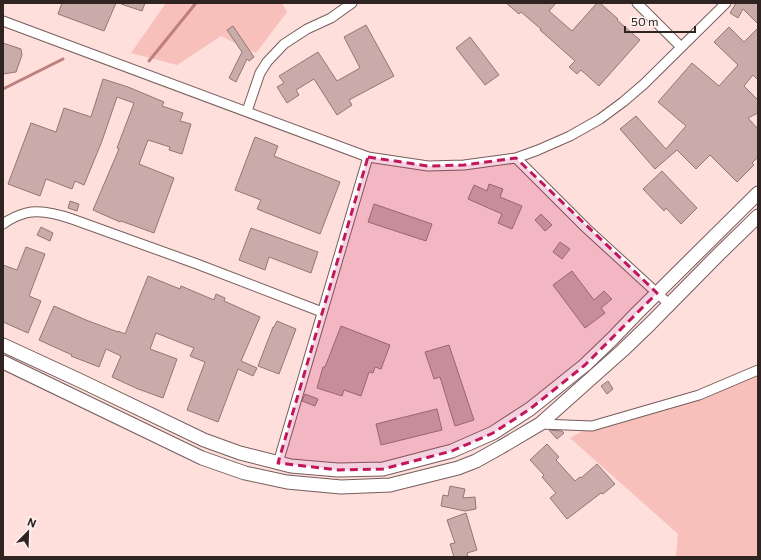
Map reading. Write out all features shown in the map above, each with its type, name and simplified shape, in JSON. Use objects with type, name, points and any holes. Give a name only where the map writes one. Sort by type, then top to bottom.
[{"type":"street","points":[[247,111],[260,73],[267,62],[284,44],[307,29],[330,18],[352,3]]},
{"type":"street","points":[[637,3],[681,47]]},
{"type":"street","points":[[3,20],[368,157],[428,166],[464,165],[516,158],[570,136],[600,119],[628,98],[726,3]]},
{"type":"street","points":[[278,463],[368,157]]},
{"type":"street","points":[[516,158],[586,228],[669,304]]},
{"type":"street","points":[[3,345],[204,440],[240,453],[291,466],[338,470],[383,469],[452,451],[493,433],[530,409],[585,365],[758,193]]},
{"type":"street","points":[[3,224],[16,216],[27,212],[54,213],[72,218],[197,264],[322,312]]},
{"type":"street","points":[[3,362],[202,458],[245,473],[287,482],[341,487],[390,485],[458,468],[476,461],[540,424],[623,350],[758,216]]},
{"type":"street","points":[[540,424],[592,426],[699,395],[758,370]]},
{"type":"highlighted area","points":[[368,157],[428,166],[464,165],[516,158],[657,293],[585,365],[530,409],[493,433],[452,451],[383,469],[338,470],[278,463]]},
{"type":"shaded area","points":[[166,3],[282,3],[287,12],[256,53],[221,36],[177,65],[131,53]]},
{"type":"shaded area","points":[[758,370],[758,557],[676,557],[678,534],[570,438],[592,426],[628,416]]},
{"type":"building","points":[[62,3],[116,3],[104,31],[58,14]]},
{"type":"building","points":[[121,3],[145,3],[142,11]]},
{"type":"building","points":[[506,3],[556,3],[549,11],[572,31],[597,3],[600,3],[640,40],[599,86],[581,70],[577,74],[569,67],[575,61],[521,12],[519,14]]},
{"type":"building","points":[[736,3],[758,3],[758,24],[743,9],[738,18],[730,13]]},
{"type":"building","points":[[366,25],[394,76],[349,100],[352,105],[337,115],[314,79],[296,90],[299,95],[287,103],[277,87],[284,83],[279,76],[318,52],[337,81],[360,68],[344,37]]},
{"type":"building","points":[[233,26],[254,57],[249,61],[247,59],[236,82],[229,78],[242,52],[227,30]]},
{"type":"building","points":[[729,27],[744,42],[758,28],[758,80],[753,75],[744,86],[758,100],[758,113],[748,118],[758,129],[758,157],[752,163],[754,165],[737,182],[710,155],[696,169],[677,150],[655,169],[620,129],[636,116],[666,149],[686,126],[658,102],[692,63],[719,86],[738,65],[714,42]]},
{"type":"building","points":[[470,37],[499,75],[485,85],[456,48]]},
{"type":"building","points":[[3,43],[21,49],[22,55],[16,72],[3,74]]},
{"type":"building","points":[[103,79],[128,87],[164,102],[162,106],[183,113],[180,121],[191,124],[182,154],[169,150],[170,147],[148,140],[139,164],[174,178],[154,233],[121,221],[120,222],[93,210],[119,149],[117,148],[134,103],[117,97],[102,141],[84,185],[75,181],[72,189],[46,179],[40,196],[8,184],[31,123],[56,132],[64,108],[91,117]]},
{"type":"building","points":[[255,137],[278,146],[274,156],[340,182],[320,234],[257,209],[261,200],[235,190]]},
{"type":"building","points":[[662,171],[697,208],[681,224],[666,208],[664,211],[643,189]]},
{"type":"building","points":[[489,184],[503,189],[500,197],[522,206],[512,229],[498,223],[502,214],[468,199],[474,185],[487,191]]},
{"type":"building","points":[[70,201],[79,204],[77,211],[68,208]]},
{"type":"building","points":[[374,204],[432,224],[426,241],[368,222]]},
{"type":"building","points":[[541,214],[552,225],[545,231],[535,220]]},
{"type":"building","points":[[41,227],[53,233],[50,241],[37,235]]},
{"type":"building","points":[[251,228],[318,252],[311,273],[269,257],[265,270],[239,260]]},
{"type":"building","points":[[560,242],[570,249],[562,259],[553,252]]},
{"type":"building","points":[[26,247],[45,254],[29,296],[41,301],[28,333],[3,322],[3,265],[17,270]]},
{"type":"building","points":[[572,271],[594,300],[604,291],[612,299],[601,308],[605,313],[585,328],[553,285]]},
{"type":"building","points":[[148,276],[180,289],[181,286],[214,300],[216,294],[225,298],[224,301],[260,317],[241,361],[257,368],[253,376],[238,369],[218,422],[187,410],[205,362],[190,356],[194,348],[156,333],[150,349],[177,359],[163,398],[112,377],[121,356],[106,349],[99,367],[71,356],[72,355],[39,340],[54,306],[86,320],[125,334]]},
{"type":"building","points":[[277,321],[296,329],[279,374],[258,366],[273,327]]},
{"type":"building","points":[[341,326],[390,345],[381,369],[375,367],[373,373],[369,372],[361,396],[344,390],[342,396],[317,388],[323,367],[325,367]]},
{"type":"building","points":[[449,345],[474,420],[455,426],[440,377],[434,379],[425,352]]},
{"type":"building","points":[[608,381],[613,389],[607,394],[601,386]]},
{"type":"building","points":[[305,394],[318,399],[315,406],[302,401]]},
{"type":"building","points":[[437,409],[442,430],[381,445],[376,424]]},
{"type":"building","points":[[549,430],[562,431],[564,433],[557,439]]},
{"type":"building","points":[[547,444],[559,457],[556,460],[575,481],[580,477],[581,478],[597,464],[615,484],[567,519],[550,498],[556,493],[542,477],[544,475],[530,460]]},
{"type":"building","points":[[450,486],[465,489],[463,498],[475,497],[476,509],[465,511],[441,506],[443,495],[448,496]]},
{"type":"building","points":[[466,513],[477,550],[467,553],[468,557],[454,557],[450,544],[455,543],[447,520]]},
{"type":"waterway","points":[[149,61],[196,3]]},
{"type":"waterway","points":[[3,89],[63,59]]}]
